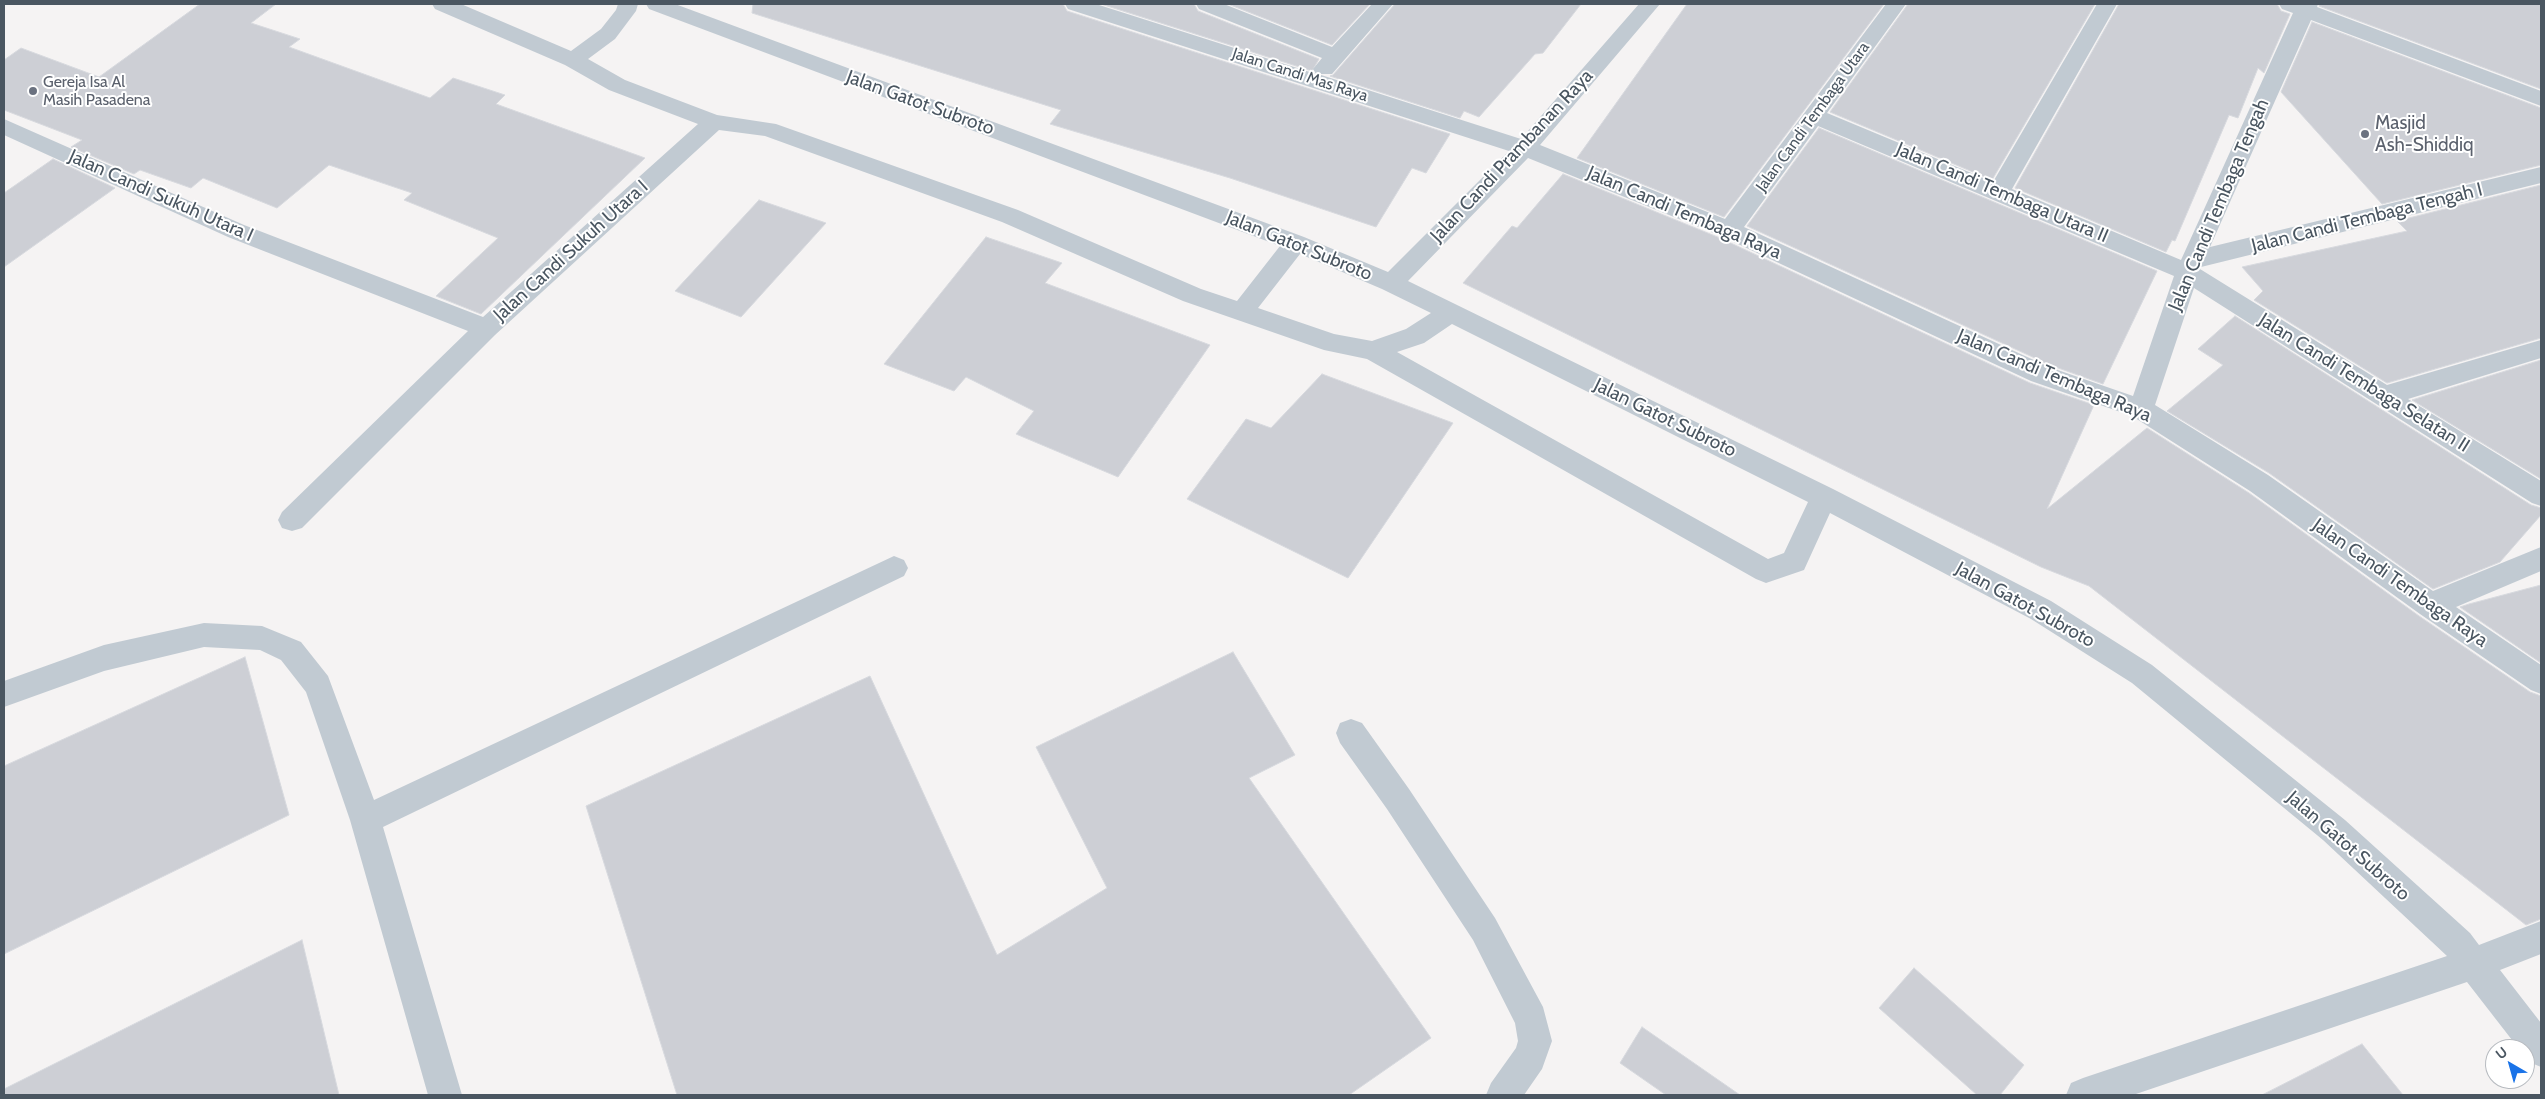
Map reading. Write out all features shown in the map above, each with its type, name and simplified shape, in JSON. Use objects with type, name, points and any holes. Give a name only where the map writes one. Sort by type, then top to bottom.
[{"type":"street","points":[[442,4],[472,15],[573,60],[617,84],[714,122],[768,129],[1010,216],[1192,295],[1241,313],[1332,343],[1373,351],[1766,571],[1794,562],[1824,498]]},
{"type":"street","points":[[573,60],[608,34],[626,11],[628,4]]},
{"type":"street","name":"Jalan Gatot Subroto","points":[[656,4],[1296,243],[1391,283],[1824,498],[2041,610],[2142,674],[2334,830],[2458,944],[2541,1050]]},
{"type":"street","name":"Jalan Candi Mas Raya","points":[[1075,4],[1525,148]]},
{"type":"street","points":[[1206,4],[1336,56]]},
{"type":"street","points":[[1315,80],[1383,4]]},
{"type":"street","name":"Jalan Candi Prambanan Raya","points":[[1391,283],[1525,148],[1650,4]]},
{"type":"street","name":"Jalan Candi Tembaga Utara","points":[[1729,230],[1816,116],[1896,4]]},
{"type":"street","points":[[1999,192],[2108,4]]},
{"type":"street","points":[[2301,6],[2541,99]]},
{"type":"street","name":"Jalan Candi Tembaga Tengah","points":[[2141,410],[2190,266],[2261,104],[2301,6]]},
{"type":"street","points":[[1235,54],[1260,25]]},
{"type":"street","name":"Jalan Candi Tembaga Utara II","points":[[1816,116],[1999,192],[2190,266]]},
{"type":"street","name":"Jalan Candi Sukuh Utara I","points":[[4,126],[236,231],[486,328],[714,122]]},
{"type":"street","name":"Jalan Candi Tembaga Raya","points":[[1525,148],[1729,230],[2040,374],[2141,410],[2259,483],[2430,605],[2541,681]]},
{"type":"street","name":"Jalan Candi Tembaga Tengah I","points":[[2190,266],[2541,175]]},
{"type":"street","points":[[1241,313],[1296,243]]},
{"type":"street","name":"Jalan Candi Tembaga Selatan II","points":[[2190,266],[2384,396],[2541,495]]},
{"type":"street","points":[[1373,351],[1415,336],[1451,312]]},
{"type":"street","points":[[292,520],[486,328]]},
{"type":"street","points":[[2384,396],[2541,349]]},
{"type":"street","points":[[2430,605],[2541,559]]},
{"type":"street","points":[[366,820],[894,568]]},
{"type":"street","points":[[4,694],[104,658],[204,635],[262,638],[291,651],[318,685],[366,820],[445,1095]]},
{"type":"street","points":[[1351,733],[1398,799],[1484,929],[1531,1019],[1535,1041],[1530,1057],[1503,1095]]},
{"type":"street","points":[[2083,1095],[2518,948],[2541,937]]},
{"type":"building","points":[[200,4],[276,4],[251,23],[300,39],[289,47],[430,98],[453,78],[505,95],[496,104],[645,158],[481,314],[436,296],[498,238],[404,200],[412,193],[329,165],[277,208],[203,178],[191,188],[140,170],[134,174],[71,147],[82,140],[4,110],[4,60],[21,48],[99,77]]},
{"type":"building","points":[[753,4],[1063,4],[1067,11],[1450,134],[1426,173],[1412,168],[1376,227],[1230,178],[1050,124],[1061,110],[752,13]]},
{"type":"building","points":[[1101,4],[1194,4],[1198,11],[1319,59],[1312,71]]},
{"type":"building","points":[[1228,4],[1370,4],[1332,45]]},
{"type":"building","points":[[1395,4],[1581,4],[1543,53],[1535,54],[1479,117],[1464,111],[1460,118],[1330,76],[1333,75]]},
{"type":"building","points":[[1687,4],[1884,4],[1724,217],[1577,158]]},
{"type":"building","points":[[1908,4],[2095,4],[1992,180],[1830,112]]},
{"type":"building","points":[[2119,4],[2277,4],[2281,11],[2290,14],[2264,73],[2258,68],[2238,118],[2229,115],[2175,241],[2172,240],[2166,252],[2015,188]]},
{"type":"building","points":[[2320,4],[2541,4],[2541,89],[2319,6]]},
{"type":"building","points":[[2312,22],[2541,108],[2541,165],[2382,204],[2281,92]]},
{"type":"building","points":[[1819,128],[2157,271],[2103,384],[2050,365],[1747,226]]},
{"type":"building","points":[[53,159],[115,188],[4,267],[4,193]]},
{"type":"building","points":[[1563,174],[1720,238],[2030,383],[2094,405],[2047,509],[2147,428],[2249,493],[2419,616],[2530,692],[2541,696],[2541,919],[2526,925],[2089,586],[2041,567],[1463,283],[1512,226],[1517,228]]},
{"type":"building","points":[[2541,185],[2541,338],[2387,383],[2254,300],[2263,291],[2242,267],[2407,231],[2397,221]]},
{"type":"building","points":[[759,200],[826,223],[741,317],[675,291]]},
{"type":"building","points":[[986,237],[1062,263],[1045,283],[1210,345],[1118,477],[1016,434],[1034,411],[966,377],[954,391],[884,364]]},
{"type":"building","points":[[2235,316],[2531,505],[2541,508],[2541,515],[2500,562],[2433,589],[2269,473],[2167,411],[2223,365],[2198,349]]},
{"type":"building","points":[[2541,360],[2541,479],[2412,400]]},
{"type":"building","points":[[1322,374],[1453,423],[1348,578],[1187,499],[1246,419],[1271,428]]},
{"type":"building","points":[[2541,585],[2541,663],[2460,607],[2469,604]]},
{"type":"building","points":[[1233,652],[1295,755],[1249,778],[1431,1038],[1349,1095],[677,1095],[586,806],[870,676],[997,955],[1107,888],[1036,747]]},
{"type":"building","points":[[245,657],[289,815],[4,954],[4,766]]},
{"type":"building","points":[[302,940],[339,1095],[4,1095],[4,1089]]},
{"type":"building","points":[[1914,968],[2024,1065],[2000,1095],[1977,1095],[1879,1008]]},
{"type":"building","points":[[1642,1027],[1740,1095],[1666,1095],[1620,1063]]},
{"type":"building","points":[[2362,1044],[2403,1095],[2262,1095]]},
{"type":"place","name":"Gereja Isa Al Masih Pasadena","points":[[33,91]]},
{"type":"place","name":"Masjid Ash-Shiddiq","points":[[2365,134]]}]
